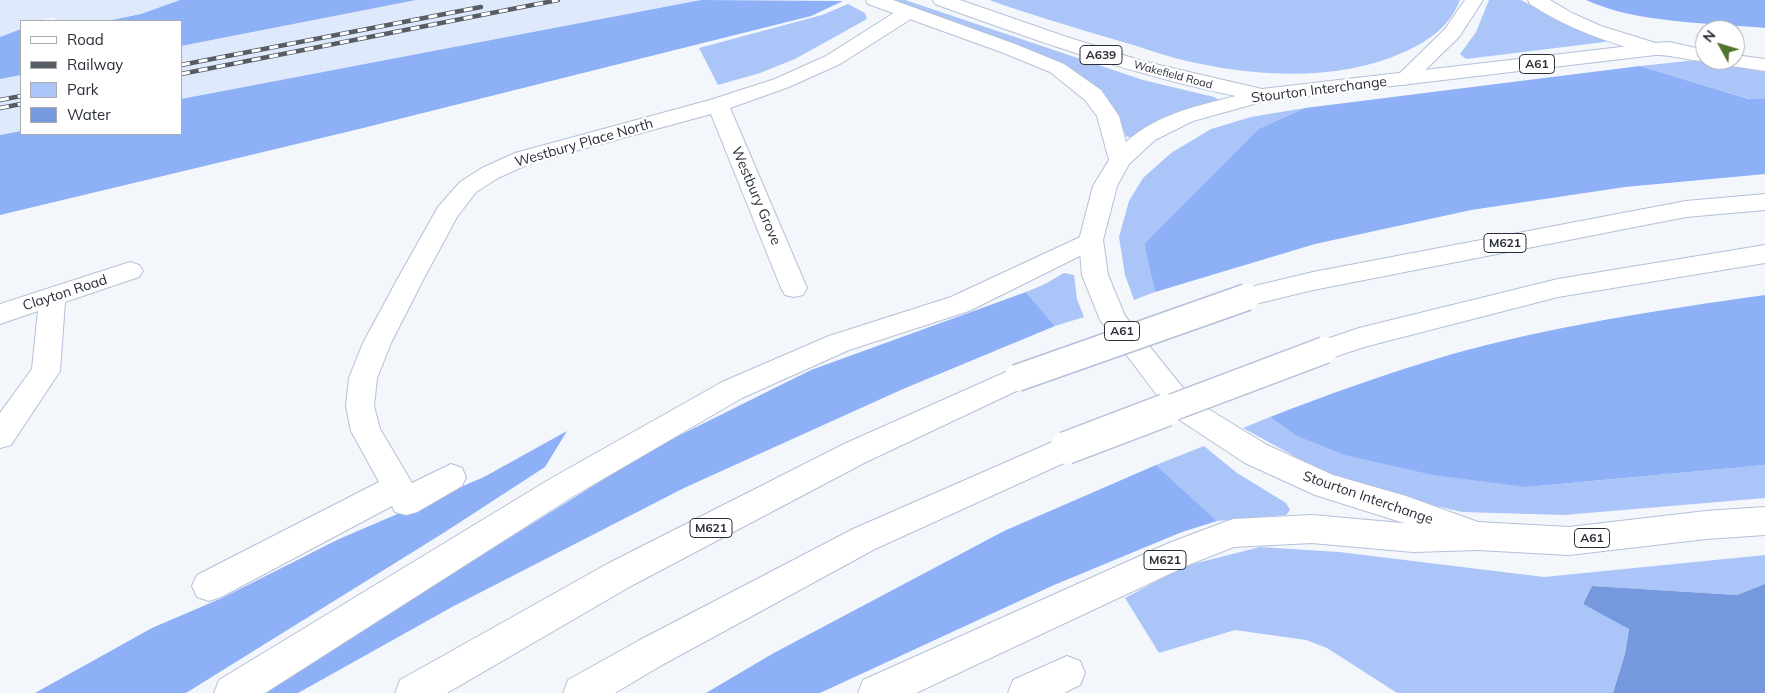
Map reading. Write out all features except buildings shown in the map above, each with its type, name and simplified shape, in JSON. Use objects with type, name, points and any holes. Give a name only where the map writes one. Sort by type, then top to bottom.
[{"type":"main road","name":"A639","points":[[875,0],[1008,48],[1056,68],[1093,95],[1108,116],[1120,160]]},
{"type":"main road","name":"Wakefield Road","points":[[942,0],[1151,71],[1264,95]]},
{"type":"main road","points":[[1405,79],[1441,47],[1468,13],[1474,0]]},
{"type":"main road","points":[[1537,0],[1589,30],[1662,49]]},
{"type":"main road","name":"Westbury Place North","points":[[451,477],[406,502],[366,430],[360,406],[363,378],[378,343],[447,214],[468,187],[490,172],[523,158],[718,104],[782,83],[833,60],[907,13]]},
{"type":"main road","name":"A61","points":[[1662,49],[1695,47]]},
{"type":"main road","points":[[1745,48],[1765,49]]},
{"type":"main road","name":"Stourton Interchange","points":[[1695,54],[1662,49],[1264,95],[1184,116],[1147,135],[1120,160],[1105,186],[1091,240],[1095,275],[1112,320],[1182,407],[1256,454],[1326,486],[1406,510],[1478,536],[1569,541],[1706,525],[1765,521]]},
{"type":"main road","points":[[1745,62],[1765,65]]},
{"type":"main road","name":"Westbury Grove","points":[[718,104],[794,288]]},
{"type":"main road","name":"M621","points":[[413,693],[619,575],[855,453],[1016,378],[1247,297],[1322,279],[1540,236],[1686,210],[1765,202]]},
{"type":"main road","points":[[232,693],[562,488],[732,390],[839,343],[960,304],[1091,240]]},
{"type":"main road","points":[[581,693],[650,653],[864,539],[1066,448],[1325,350],[1359,338],[1558,288],[1765,254]]},
{"type":"main road","name":"Clayton Road","points":[[0,314],[130,271]]},
{"type":"main road","points":[[0,436],[46,371],[52,298]]},
{"type":"main road","points":[[209,586],[398,487]]},
{"type":"main road","name":"M621","points":[[876,693],[1172,557],[1233,533],[1312,529],[1413,538],[1478,536]]},
{"type":"main road","points":[[1026,693],[1067,673]]},
{"type":"shaded area","points":[[0,0],[180,0],[141,14],[112,20],[57,20],[52,17],[44,20],[20,20],[20,29],[0,37]]},
{"type":"shaded area","points":[[180,0],[416,0],[182,46],[182,20],[112,20],[141,14]]},
{"type":"shaded area","points":[[416,0],[701,0],[182,99],[182,46]]},
{"type":"shaded area","points":[[701,0],[843,1],[811,16],[355,130],[0,215],[0,135],[20,131],[20,135],[182,135],[182,99]]},
{"type":"shaded area","points":[[1586,0],[1765,0],[1765,28],[1745,27],[1745,20],[1695,20],[1695,23],[1673,21],[1606,8]]},
{"type":"shaded area","points":[[20,29],[20,75],[0,79],[0,37]]},
{"type":"shaded area","points":[[1640,66],[1749,99],[1765,99],[1765,174],[1625,187],[1471,210],[1315,244],[1155,292],[1144,244],[1258,129],[1305,108]]},
{"type":"shaded area","points":[[20,75],[20,131],[0,135],[0,79]]},
{"type":"shaded area","points":[[1026,292],[1055,326],[903,389],[684,488],[452,607],[298,693],[260,693],[654,448],[811,370]]},
{"type":"shaded area","points":[[1765,295],[1765,465],[1527,487],[1433,475],[1345,455],[1295,435],[1270,417],[1381,376],[1488,345],[1566,327]]},
{"type":"shaded area","points":[[567,431],[545,467],[445,532],[186,693],[35,693],[152,628],[222,598],[339,539],[484,477]]},
{"type":"shaded area","points":[[1156,465],[1217,521],[1182,532],[1054,585],[820,693],[706,693],[772,654],[1004,531]]},
{"type":"green space","points":[[891,0],[905,0],[1143,80],[1214,97],[1219,100],[1131,138],[1126,136],[1118,117],[1052,60]]},
{"type":"green space","points":[[989,0],[1460,0],[1451,18],[1438,32],[1404,52],[1354,68],[1301,74],[1247,71],[1186,61]]},
{"type":"green space","points":[[1489,0],[1521,0],[1573,28],[1605,40],[1605,42],[1466,59],[1460,54],[1476,32]]},
{"type":"green space","points":[[848,4],[865,13],[867,19],[795,59],[760,73],[718,85],[699,48],[822,15]]},
{"type":"green space","points":[[1695,60],[1695,70],[1745,70],[1745,64],[1765,65],[1765,99],[1750,99],[1640,66]]},
{"type":"green space","points":[[1305,108],[1258,129],[1144,244],[1155,292],[1134,300],[1125,275],[1119,237],[1129,201],[1143,178],[1171,153],[1211,129],[1251,117]]},
{"type":"green space","points":[[1064,273],[1074,275],[1077,299],[1084,317],[1055,326],[1026,292]]},
{"type":"green space","points":[[1270,417],[1295,435],[1527,487],[1765,465],[1765,498],[1564,515],[1462,512],[1373,491],[1307,463],[1243,428]]},
{"type":"green space","points":[[1204,446],[1237,473],[1286,503],[1290,510],[1286,515],[1217,521],[1156,465]]},
{"type":"green space","points":[[1260,547],[1339,552],[1544,577],[1765,555],[1765,584],[1737,595],[1592,586],[1583,604],[1629,628],[1625,654],[1613,693],[1397,693],[1327,648],[1306,640],[1235,630],[1159,653],[1125,598],[1185,566]]},
{"type":"water","points":[[1765,584],[1765,693],[1613,693],[1625,654],[1629,629],[1583,604],[1592,586],[1737,595]]},
{"type":"railway","points":[[182,74],[558,0]]},
{"type":"railway","points":[[182,65],[481,7]]},
{"type":"railway","points":[[0,100],[20,96]]},
{"type":"railway","points":[[0,108],[20,104]]}]
